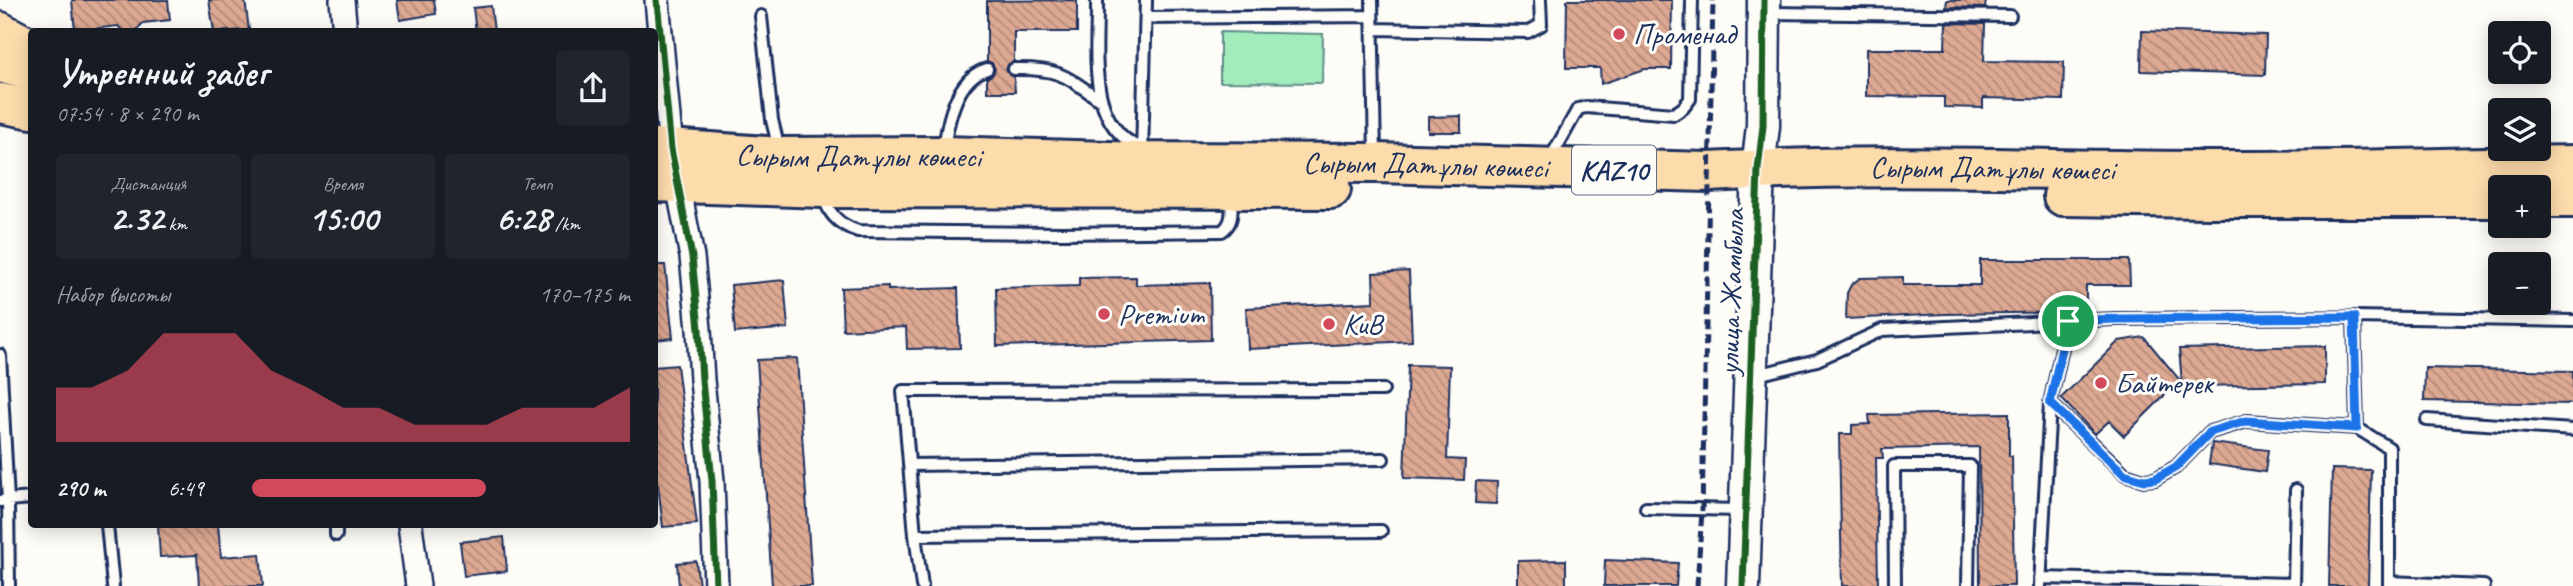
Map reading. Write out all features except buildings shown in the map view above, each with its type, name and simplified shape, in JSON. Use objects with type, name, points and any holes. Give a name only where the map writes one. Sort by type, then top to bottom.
[{"type":"highway","points":[[0,63],[18,102]]},
{"type":"highway","name":"Сырым Датұлы көшесі","points":[[665,166],[781,171],[944,156],[1142,155],[1709,172],[1757,182],[1884,193],[2210,198],[2488,198]]},
{"type":"highway","name":"Сырым Датұлы көшесі","points":[[781,171],[823,188],[1581,190],[1708,196],[1757,182],[1989,168],[2234,171],[2573,165]]},
{"type":"highway","points":[[2551,198],[2573,198]]},
{"type":"main road","points":[[0,31],[28,46]]},
{"type":"street","points":[[342,0],[345,28]]},
{"type":"street","points":[[657,0],[665,166],[692,257],[712,481],[716,586]]},
{"type":"street","name":"улица Жамбыла","points":[[1743,586],[1757,182],[1763,126],[1764,7]]},
{"type":"street","points":[[410,528],[418,586]]},
{"type":"lane","points":[[1097,0],[1100,100],[1114,131],[1142,155]]},
{"type":"lane","points":[[1142,155],[1146,0]]},
{"type":"lane","points":[[1372,0],[1376,163]]},
{"type":"lane","points":[[1373,29],[1528,32],[1541,25],[1540,0]]},
{"type":"lane","points":[[1545,168],[1578,109],[1586,107],[1674,114],[1683,108],[1690,99],[1692,0]]},
{"type":"lane","points":[[1764,7],[2010,16]]},
{"type":"lane","points":[[761,16],[772,120],[781,171]]},
{"type":"lane","points":[[1146,18],[1372,16]]},
{"type":"lane","points":[[1014,69],[1045,68],[1066,77],[1100,100]]},
{"type":"lane","points":[[944,156],[947,127],[955,103],[976,72],[987,69]]},
{"type":"lane","points":[[1751,377],[1817,360],[1882,330],[2115,319],[2354,317],[2573,321]]},
{"type":"lane","points":[[2354,317],[2357,428]]},
{"type":"lane","points":[[2068,321],[2050,403],[2040,582],[2294,585],[2296,490]]},
{"type":"lane","points":[[0,355],[9,586]]},
{"type":"lane","points":[[922,586],[903,391],[1383,390]]},
{"type":"lane","points":[[2050,403],[2124,474],[2144,480],[2155,479],[2176,467],[2210,432],[2246,421],[2357,428],[2389,448],[2389,584],[2484,586]]},
{"type":"lane","points":[[2427,420],[2573,430]]},
{"type":"lane","points":[[909,465],[1383,459]]},
{"type":"lane","points":[[1895,586],[1894,466],[1970,466],[1968,586]]},
{"type":"lane","points":[[4,500],[28,498]]},
{"type":"lane","points":[[1646,509],[1746,510]]},
{"type":"lane","points":[[107,528],[113,586]]},
{"type":"lane","points":[[915,535],[1381,531]]},
{"type":"green space","points":[[1220,32],[1323,34],[1322,83],[1220,82]]},
{"type":"railway","points":[[1697,586],[1702,511],[1713,0]]},
{"type":"cycle path","points":[[657,0],[671,149],[692,257],[712,481],[716,586]]},
{"type":"cycle path","points":[[1743,586],[1758,169],[1763,126],[1764,0]]},
{"type":"place","name":"Променад","points":[[1619,34]]},
{"type":"place","name":"Premium","points":[[1104,314]]},
{"type":"place","name":"КиВ","points":[[1329,324]]},
{"type":"place","name":"Байтерек","points":[[2101,383]]},
{"type":"route","points":[[2354,317],[2357,428],[2246,421],[2210,432],[2176,467],[2155,479],[2144,480],[2124,474],[2050,403],[2068,321],[2354,317]]}]
